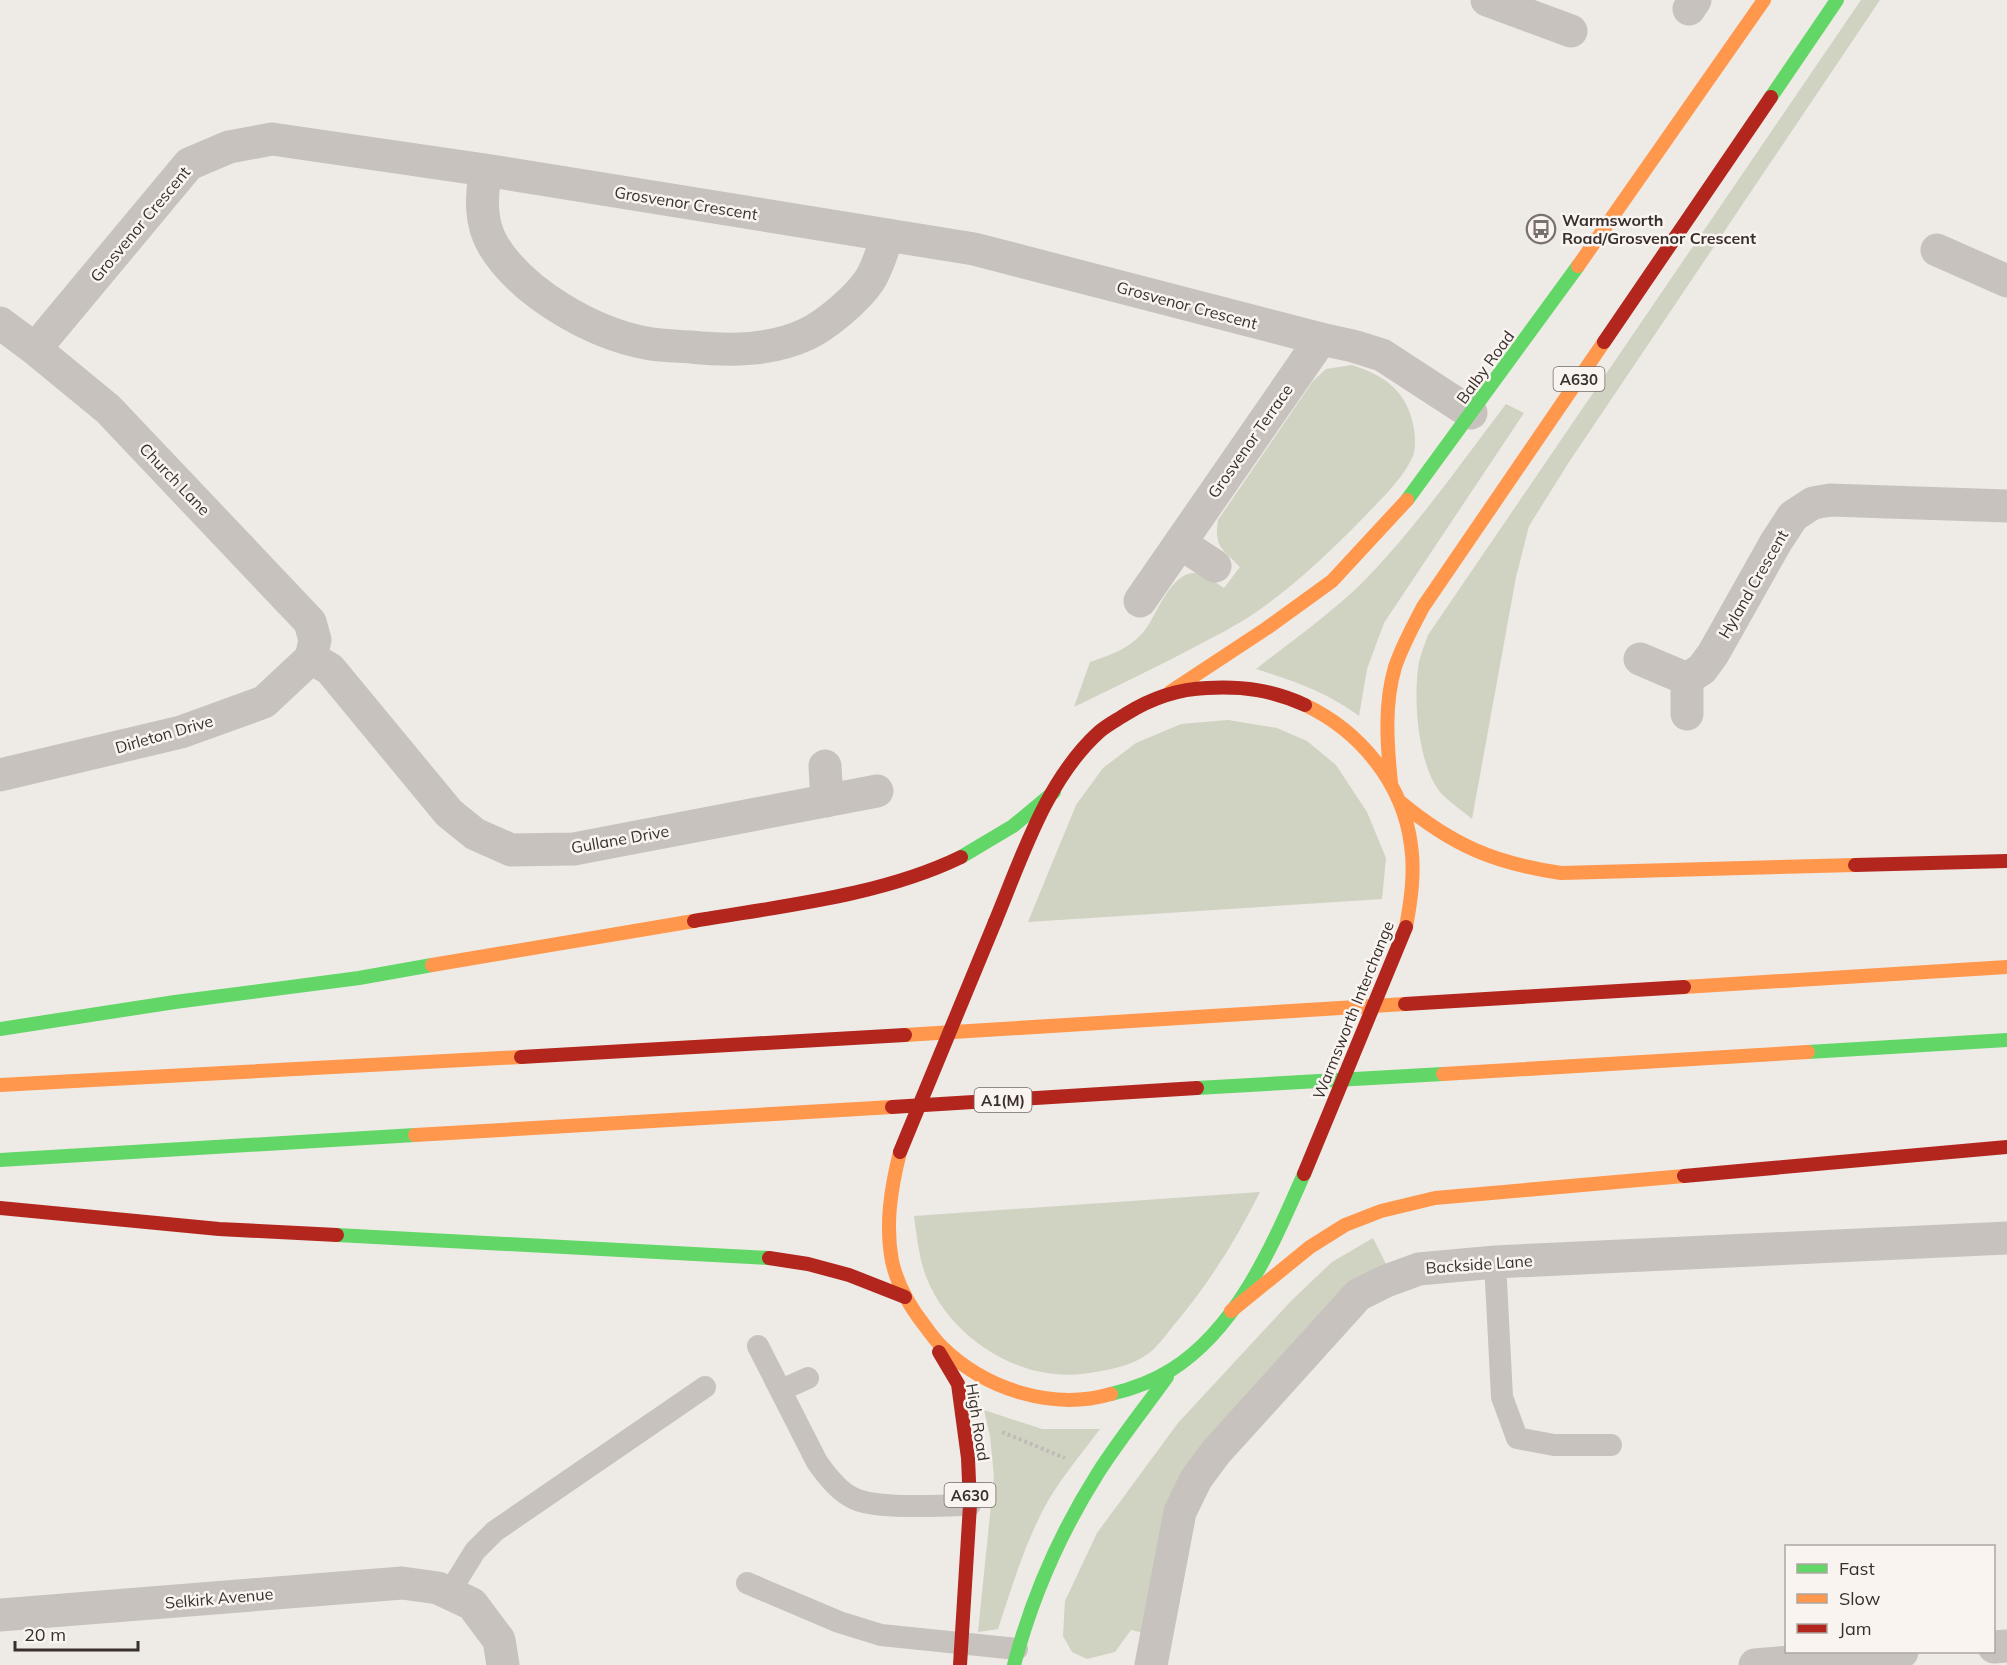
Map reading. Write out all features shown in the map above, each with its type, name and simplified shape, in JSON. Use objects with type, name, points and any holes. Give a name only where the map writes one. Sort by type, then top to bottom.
[{"type":"main road","name":"Balby Road","points":[[1170,693],[1332,581],[1403,506],[1591,248],[1764,0]]},
{"type":"main road","name":"A630","points":[[1391,783],[1386,743],[1388,704],[1393,677],[1401,650],[1424,607],[1837,0]]},
{"type":"main road","name":"Warmsworth Interchange","points":[[1206,685],[1242,685],[1279,692],[1313,706],[1344,726],[1370,752],[1391,783],[1399,801],[1409,832],[1413,864],[1412,896],[1406,927],[1279,1233],[1258,1271],[1231,1311],[1204,1343],[1172,1371],[1132,1391],[1088,1400],[1043,1399],[1000,1387],[961,1365],[929,1334],[905,1297],[893,1262],[888,1225],[890,1188],[900,1152],[995,922],[1036,826],[1054,792],[1074,758],[1101,730],[1134,708],[1170,693],[1206,685]]},
{"type":"main road","points":[[0,1029],[186,1000],[359,978],[815,900],[894,883],[937,869],[974,851],[1013,826],[1054,792]]},
{"type":"main road","points":[[1399,801],[1440,833],[1467,848],[1525,868],[1561,873],[2007,861]]},
{"type":"main road","points":[[0,1085],[774,1043],[2007,967]]},
{"type":"main road","name":"A1(M)","points":[[0,1160],[2007,1040]]},
{"type":"main road","points":[[1231,1311],[1310,1246],[1363,1217],[1397,1205],[1435,1198],[2007,1147]]},
{"type":"main road","points":[[0,1208],[219,1229],[763,1257],[808,1264],[849,1275],[905,1297]]},
{"type":"main road","name":"High Road","points":[[929,1334],[958,1384],[965,1434],[970,1505],[960,1654]]},
{"type":"main road","points":[[1015,1657],[1042,1581],[1064,1532],[1099,1472],[1172,1371]]},
{"type":"street","points":[[1487,0],[1571,31]]},
{"type":"street","name":"Grosvenor Crescent","points":[[35,349],[189,164],[229,147],[272,139],[485,170],[974,249],[1382,355],[1471,413]]},
{"type":"street","points":[[485,170],[481,211],[493,244],[521,279],[553,305],[596,328],[646,343],[719,350],[769,347],[807,333],[837,314],[869,281],[888,235]]},
{"type":"street","points":[[1937,250],[2007,281]]},
{"type":"street","name":"Church Lane","points":[[0,323],[108,409],[310,622],[315,640],[311,658]]},
{"type":"street","name":"Grosvenor Terrace","points":[[1140,601],[1321,339]]},
{"type":"street","name":"Hyland Crescent","points":[[1687,679],[1702,669],[1713,654],[1793,516],[1813,503],[1830,500],[2007,506]]},
{"type":"street","points":[[1180,543],[1215,566]]},
{"type":"street","name":"Dirleton Drive","points":[[0,775],[181,732],[264,702],[311,658]]},
{"type":"street","name":"Gullane Drive","points":[[311,658],[330,669],[449,813],[476,834],[511,850],[574,849],[877,791]]},
{"type":"street","points":[[1640,659],[1687,679],[1687,714]]},
{"type":"street","points":[[825,766],[827,801]]},
{"type":"street","name":"Backside Lane","points":[[1151,1665],[1180,1512],[1196,1479],[1216,1452],[1358,1295],[1386,1281],[1419,1269],[1495,1262],[2007,1238]]},
{"type":"street","name":"Selkirk Avenue","points":[[0,1615],[402,1583],[443,1590]]},
{"type":"street","points":[[443,1590],[472,1604],[499,1640],[503,1665]]},
{"type":"street","points":[[1755,1665],[1891,1653]]},
{"type":"lane","points":[[1495,1262],[1502,1397],[1517,1438],[1554,1445],[1611,1445]]},
{"type":"lane","points":[[758,1346],[825,1474],[852,1498],[869,1504],[970,1505]]},
{"type":"lane","points":[[781,1390],[808,1378]]},
{"type":"lane","points":[[443,1590],[495,1531],[705,1387]]},
{"type":"lane","points":[[747,1583],[839,1622],[881,1635],[960,1654],[1015,1657]]},
{"type":"path","points":[[965,1434],[995,1429],[1099,1472]]},
{"type":"green space","points":[[1861,0],[1880,0],[1569,462],[1529,526],[1516,577],[1472,819],[1440,792],[1426,764],[1417,711],[1417,676],[1428,635]]},
{"type":"green space","points":[[1352,365],[1385,380],[1394,387],[1407,405],[1414,429],[1415,446],[1409,464],[1398,480],[1323,558],[1260,609],[1188,651],[1074,707],[1090,662],[1133,642],[1145,630],[1172,586],[1179,579],[1195,573],[1224,588],[1240,567],[1218,542],[1218,520],[1313,381],[1326,369]]},
{"type":"green space","points":[[1506,404],[1524,413],[1384,623],[1367,669],[1359,716],[1322,694],[1256,669],[1366,579],[1421,515]]},
{"type":"green space","points":[[1228,720],[1277,728],[1307,741],[1336,765],[1367,812],[1386,858],[1382,899],[1028,922],[1076,805],[1103,768],[1136,743],[1181,724]]},
{"type":"green space","points":[[1260,1192],[1210,1278],[1156,1347],[1128,1364],[1112,1369],[1064,1375],[1039,1372],[1015,1364],[993,1353],[954,1321],[938,1301],[927,1279],[920,1256],[914,1216]]},
{"type":"green space","points":[[1373,1238],[1386,1264],[1191,1461],[1144,1633],[1131,1630],[1115,1652],[1087,1659],[1072,1652],[1063,1636],[1065,1601],[1097,1533],[1178,1423],[1292,1300],[1332,1262]]},
{"type":"green space","points":[[984,1410],[1042,1429],[1100,1429],[1062,1480],[1042,1512],[1023,1555],[998,1629],[978,1632],[994,1476],[990,1436]]},
{"type":"traffic: fast","points":[[1771,97],[1837,0]]},
{"type":"traffic: fast","points":[[1407,500],[1578,266]]},
{"type":"traffic: fast","points":[[961,857],[1013,826],[1054,792]]},
{"type":"traffic: fast","points":[[0,1029],[175,1002],[359,978],[432,965]]},
{"type":"traffic: fast","points":[[1808,1052],[2007,1040]]},
{"type":"traffic: fast","points":[[1197,1088],[1443,1074]]},
{"type":"traffic: fast","points":[[0,1160],[415,1135]]},
{"type":"traffic: fast","points":[[1111,1394],[1142,1385],[1171,1370],[1216,1332],[1251,1283],[1280,1228],[1304,1174]]},
{"type":"traffic: fast","points":[[337,1235],[769,1258]]},
{"type":"traffic: fast","points":[[1014,1665],[1038,1590],[1071,1519],[1106,1461],[1167,1377]]},
{"type":"traffic: slow","points":[[1578,266],[1764,0]]},
{"type":"traffic: slow","points":[[1391,783],[1388,739],[1389,695],[1395,667],[1408,636],[1423,607],[1604,342]]},
{"type":"traffic: slow","points":[[1170,692],[1267,628],[1332,581],[1407,500]]},
{"type":"traffic: slow","points":[[1305,705],[1344,729],[1361,744],[1376,762],[1399,801],[1406,822],[1413,865],[1406,927]]},
{"type":"traffic: slow","points":[[1399,801],[1437,829],[1474,850],[1514,864],[1561,873],[1855,865]]},
{"type":"traffic: slow","points":[[432,965],[694,921]]},
{"type":"traffic: slow","points":[[1684,987],[2007,967]]},
{"type":"traffic: slow","points":[[905,1035],[1405,1004]]},
{"type":"traffic: slow","points":[[1443,1074],[1808,1052]]},
{"type":"traffic: slow","points":[[0,1085],[521,1057]]},
{"type":"traffic: slow","points":[[415,1135],[892,1107]]},
{"type":"traffic: slow","points":[[900,1152],[890,1206],[889,1233],[892,1261],[909,1303],[942,1347],[959,1362],[978,1374],[1020,1393],[1066,1400],[1089,1399],[1111,1394]]},
{"type":"traffic: slow","points":[[1231,1311],[1310,1247],[1345,1225],[1381,1211],[1435,1198],[1684,1176]]},
{"type":"traffic: jam","points":[[1604,342],[1771,97]]},
{"type":"traffic: jam","points":[[995,922],[1026,846],[1050,796],[1080,751],[1105,727],[1155,699],[1196,689],[1257,690],[1305,705]]},
{"type":"traffic: jam","points":[[694,921],[864,890],[898,881],[961,857]]},
{"type":"traffic: jam","points":[[1855,865],[2007,861]]},
{"type":"traffic: jam","points":[[900,1152],[995,922]]},
{"type":"traffic: jam","points":[[1304,1174],[1406,927]]},
{"type":"traffic: jam","points":[[1405,1004],[1684,987]]},
{"type":"traffic: jam","points":[[521,1057],[905,1035]]},
{"type":"traffic: jam","points":[[892,1107],[1197,1088]]},
{"type":"traffic: jam","points":[[1684,1176],[2007,1147]]},
{"type":"traffic: jam","points":[[0,1208],[219,1229],[337,1235]]},
{"type":"traffic: jam","points":[[769,1258],[808,1264],[849,1275],[905,1297]]},
{"type":"traffic: jam","points":[[939,1352],[958,1384],[968,1458],[970,1505],[960,1665]]},
{"type":"place","name":"Warmsworth Road/Grosvenor Crescent","points":[[1541,229]]}]
